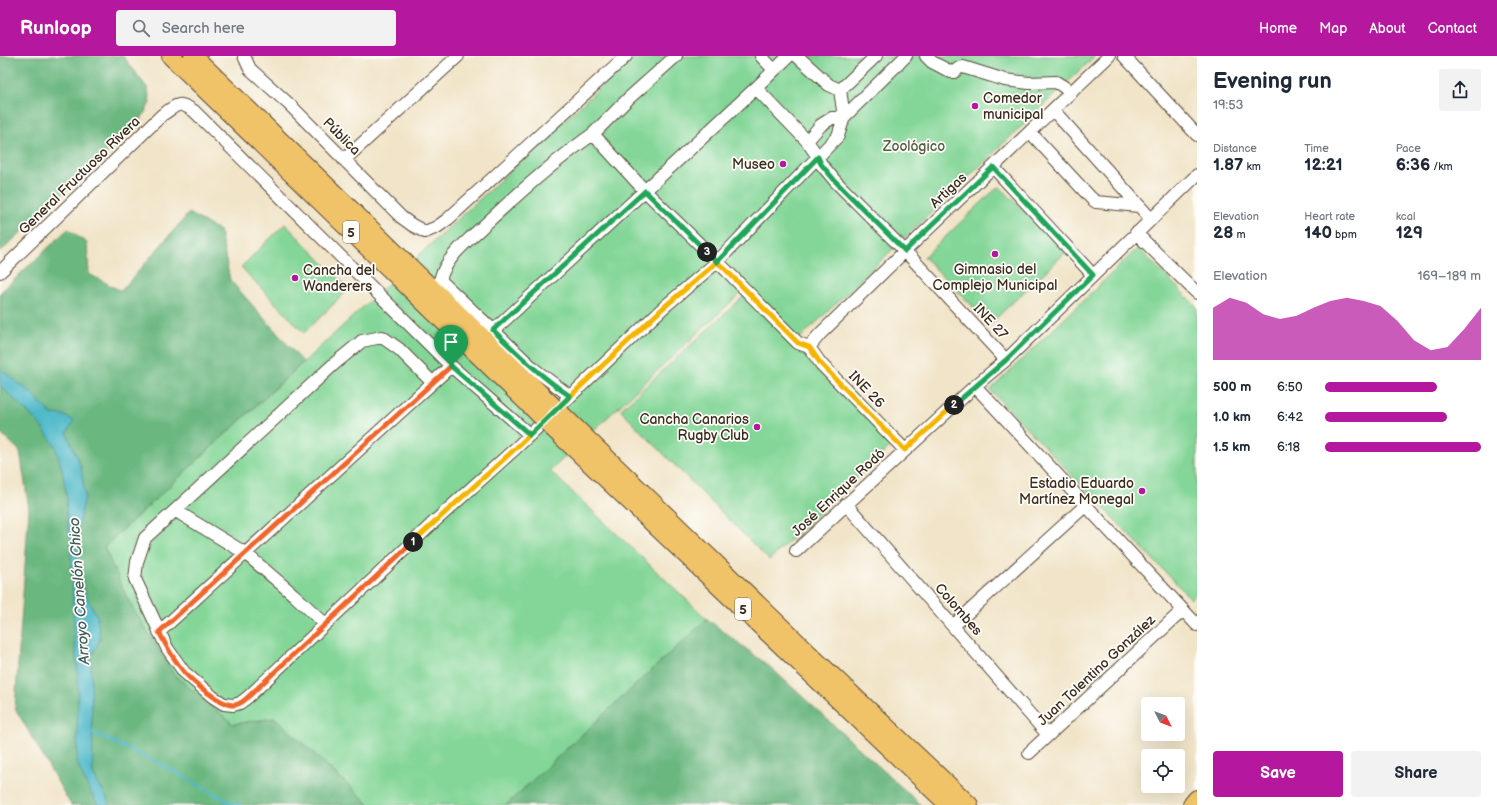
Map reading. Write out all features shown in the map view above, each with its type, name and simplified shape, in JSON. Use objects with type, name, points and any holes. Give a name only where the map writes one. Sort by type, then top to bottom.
[{"type":"highway","name":"5","points":[[171,56],[537,401]]},
{"type":"highway","name":"5","points":[[193,56],[558,422],[949,805]]},
{"type":"highway","name":"5","points":[[558,422],[969,805]]},
{"type":"highway","points":[[1192,805],[1197,799]]},
{"type":"street","name":"Pública","points":[[244,56],[250,69],[291,106],[402,217],[412,225],[425,232],[448,220],[626,56]]},
{"type":"street","points":[[344,160],[458,56]]},
{"type":"street","points":[[570,396],[534,369],[440,280],[443,270],[461,247],[534,180],[569,151],[593,134],[629,98],[676,56]]},
{"type":"street","points":[[761,56],[774,70]]},
{"type":"street","points":[[493,330],[645,191],[789,56]]},
{"type":"street","points":[[797,56],[829,85],[840,90]]},
{"type":"street","points":[[840,90],[876,56]]},
{"type":"street","points":[[807,141],[822,125],[832,118],[844,117],[906,56]]},
{"type":"street","points":[[926,56],[932,62],[951,72],[963,67],[1005,80],[1029,83],[1056,82],[1072,92]]},
{"type":"street","name":"Artigas","points":[[809,347],[820,334],[905,251],[1109,56]]},
{"type":"street","points":[[1124,56],[1197,135]]},
{"type":"street","name":"INE 27","points":[[756,88],[807,141],[821,164],[836,182],[905,251],[1006,360]]},
{"type":"street","points":[[432,382],[399,349],[382,338],[362,341],[334,364],[145,538],[137,562],[135,579],[167,648],[184,672],[213,697],[224,704],[233,705],[240,703],[248,697],[530,435],[663,308],[717,262],[838,136],[844,117],[840,90]]},
{"type":"street","name":"General Fructuoso Rivera","points":[[0,272],[162,115],[182,104],[194,111],[451,366]]},
{"type":"street","points":[[1053,110],[1151,219]]},
{"type":"street","points":[[1030,132],[1096,202],[1139,206]]},
{"type":"street","points":[[593,134],[645,191],[798,343],[809,347]]},
{"type":"street","points":[[993,167],[1093,275]]},
{"type":"street","name":"José Enrique Rodó","points":[[796,551],[975,386],[1006,360],[1197,175]]},
{"type":"street","points":[[1136,234],[1197,293]]},
{"type":"street","name":"INE 26","points":[[809,347],[821,364],[905,450]]},
{"type":"street","points":[[159,632],[451,366],[530,435]]},
{"type":"street","points":[[975,386],[1183,610],[1196,621]]},
{"type":"street","name":"Colombes","points":[[846,504],[1048,735]]},
{"type":"street","points":[[954,626],[1086,505]]},
{"type":"street","points":[[176,510],[245,554],[294,595],[325,624]]},
{"type":"street","name":"Juan Tolentino González","points":[[1028,753],[1183,610]]},
{"type":"green space","points":[[0,56],[123,56],[148,89],[150,103],[139,123],[0,252]]},
{"type":"green space","name":"Zoológico","points":[[634,56],[1095,56],[797,341],[745,289],[550,471],[707,619],[506,805],[370,805],[275,718],[233,724],[174,675],[128,600],[104,547]]},
{"type":"green space","name":"Gimnasio del Complejo Municipal","points":[[999,186],[1066,252],[990,324],[924,257]]},
{"type":"green space","points":[[189,213],[220,231],[230,280],[303,362],[104,547],[128,600],[174,675],[233,724],[275,718],[370,805],[71,805],[15,708],[29,509],[20,451],[0,432],[0,293],[68,229],[87,243],[89,274],[121,291]]},
{"type":"green space","name":"Cancha del Wanderers","points":[[285,224],[349,289],[304,333],[241,267]]},
{"type":"green space","name":"Estadio Eduardo Martínez Monegal","points":[[1138,248],[1197,307],[1197,593],[1191,599],[990,390]]},
{"type":"green space","name":"Cancha Canarios Rugby Club","points":[[746,294],[893,444],[769,560],[620,410]]},
{"type":"green space","points":[[707,619],[770,667],[921,805],[506,805]]},
{"type":"water","name":"Arroyo Canelón Chico","points":[[0,369],[32,393],[51,414],[63,415],[74,421],[67,433],[81,467],[85,496],[78,530],[77,562],[86,596],[97,616],[100,639],[91,658],[93,774],[111,805],[98,805],[88,788],[77,763],[78,674],[74,637],[71,545],[66,513],[67,498],[62,469],[55,446],[38,422],[0,386]]},
{"type":"waterway","points":[[92,732],[164,766],[233,804],[240,805]]},
{"type":"place","name":"Comedor municipal","points":[[975,106]]},
{"type":"place","name":"Museo","points":[[783,164]]},
{"type":"place","name":"Gimnasio del Complejo Municipal","points":[[995,254]]},
{"type":"place","name":"Cancha del Wanderers","points":[[295,278]]},
{"type":"place","name":"Cancha Canarios Rugby Club","points":[[757,427]]},
{"type":"place","name":"Estadio Eduardo Martínez Monegal","points":[[1142,491]]},
{"type":"route","points":[[451,366],[159,632],[167,648],[184,672],[213,697],[224,704],[233,705],[240,703],[248,697],[434,522],[530,435],[663,308],[717,262],[798,343],[809,347],[821,364],[905,450],[975,386],[1006,360],[1093,275],[993,167],[905,251],[836,182],[821,164],[818,157],[717,262],[645,191],[493,330],[534,369],[570,396],[530,435],[451,366]]}]
